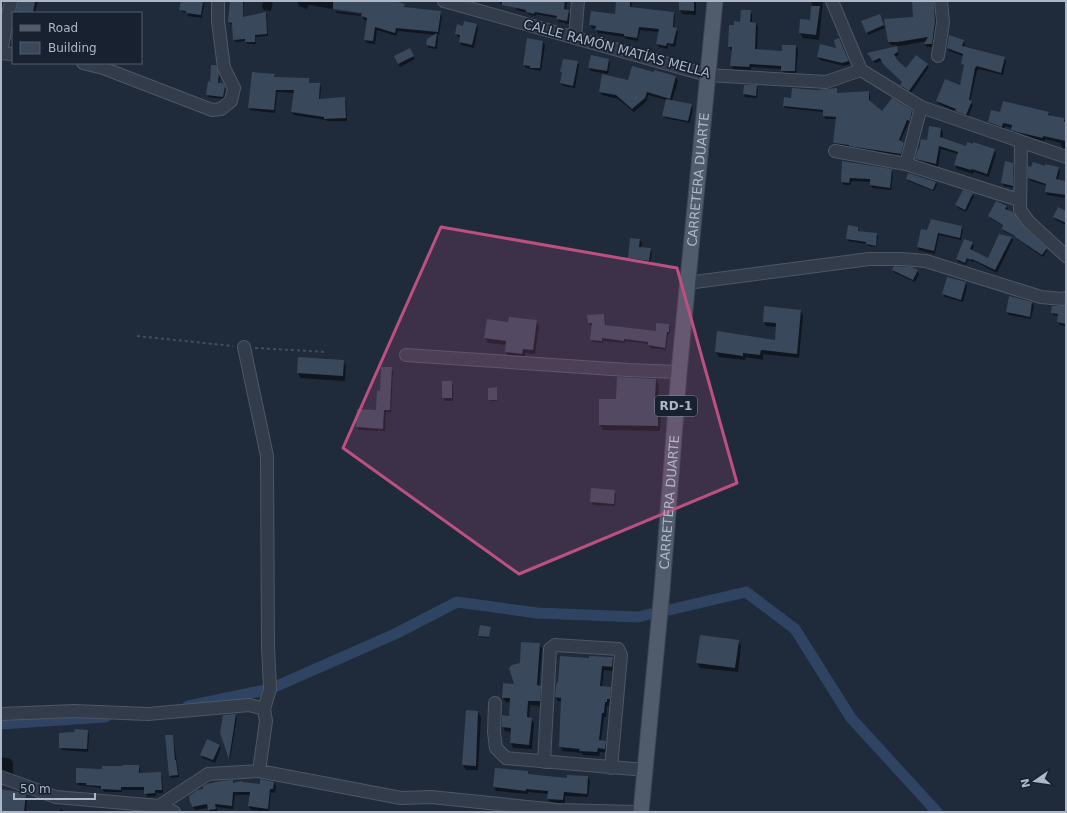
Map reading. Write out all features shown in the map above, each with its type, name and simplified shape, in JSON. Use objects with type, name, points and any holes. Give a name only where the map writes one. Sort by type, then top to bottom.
[{"type":"main road","name":"CARRETERA DUARTE","points":[[641,812],[646,770],[679,372],[715,1]]},
{"type":"street","points":[[11,1],[1,52],[12,54]]},
{"type":"street","points":[[86,64],[103,68],[212,110],[221,109],[231,101],[234,88],[224,68],[218,21],[218,1]]},
{"type":"street","points":[[575,37],[578,1]]},
{"type":"street","points":[[832,1],[861,70],[921,108],[1066,157]]},
{"type":"street","points":[[938,56],[943,22],[941,1]]},
{"type":"street","name":"CALLE RAMÓN MATÍAS MELLA","points":[[452,2],[707,75],[826,82],[861,70]]},
{"type":"street","points":[[906,164],[921,108]]},
{"type":"street","points":[[1021,142],[1020,210],[1029,222],[1066,256]]},
{"type":"street","points":[[835,151],[906,164],[1019,200]]},
{"type":"street","points":[[688,283],[869,259],[902,259],[926,262],[1041,297],[1066,298]]},
{"type":"street","points":[[244,347],[267,456],[267,572],[270,690],[264,709],[266,721],[259,771]]},
{"type":"street","points":[[406,355],[679,372]]},
{"type":"street","points":[[544,762],[550,649],[555,645],[618,649],[621,655],[611,768]]},
{"type":"street","points":[[495,703],[494,732],[496,748],[506,758],[646,770]]},
{"type":"street","points":[[1,714],[74,711],[148,714],[249,705],[264,709]]},
{"type":"street","points":[[158,809],[208,774],[259,771],[401,798],[430,797],[557,810],[637,812]]},
{"type":"street","points":[[1,777],[56,797],[174,812]]},
{"type":"path","points":[[137,336],[244,347],[326,352]]},
{"type":"highlighted area","points":[[441,227],[677,268],[737,483],[519,574],[343,448]]},
{"type":"building","points":[[18,1],[35,1],[33,12],[16,12]]},
{"type":"building","points":[[181,1],[203,1],[201,15],[186,13],[186,11],[179,10]]},
{"type":"building","points":[[230,1],[243,1],[243,17],[266,12],[267,34],[255,35],[255,42],[245,42],[245,39],[233,40],[232,23],[228,22]]},
{"type":"building","points":[[333,1],[395,1],[405,4],[404,7],[441,11],[438,32],[396,28],[395,33],[375,27],[373,41],[364,40],[367,18],[361,16],[362,13],[333,9]]},
{"type":"building","points":[[502,1],[565,1],[564,9],[569,10],[567,21],[556,19],[557,16],[535,12],[534,14],[526,12],[526,10],[502,5]]},
{"type":"building","points":[[616,1],[630,1],[630,7],[674,12],[673,27],[677,28],[673,44],[667,43],[666,46],[656,44],[659,29],[639,27],[637,38],[624,36],[624,34],[595,30],[596,26],[589,25],[591,11],[615,14]]},
{"type":"building","points":[[679,1],[694,1],[694,11],[679,10]]},
{"type":"building","points":[[912,1],[934,1],[935,22],[932,44],[924,44],[928,37],[888,42],[884,19],[913,17]]},
{"type":"building","points":[[811,6],[820,6],[816,35],[799,33],[800,19],[810,20]]},
{"type":"building","points":[[741,10],[751,10],[750,22],[756,23],[755,49],[782,51],[782,45],[796,45],[795,71],[781,71],[781,66],[750,64],[749,67],[730,66],[732,47],[728,47],[729,25],[734,25],[734,21],[740,22]]},
{"type":"building","points":[[880,14],[884,25],[866,33],[861,21]]},
{"type":"building","points":[[464,21],[477,24],[472,45],[459,42],[460,35],[455,34],[457,24],[463,26]]},
{"type":"building","points":[[437,33],[435,47],[426,45],[427,39]]},
{"type":"building","points":[[949,35],[964,40],[962,46],[1005,57],[1001,73],[977,66],[975,68],[969,100],[972,101],[966,115],[955,111],[956,109],[936,101],[945,79],[960,85],[964,65],[961,64],[963,54],[947,48]]},
{"type":"building","points":[[527,38],[543,41],[540,68],[530,68],[530,66],[523,65]]},
{"type":"building","points":[[839,38],[849,61],[842,63],[817,57],[820,44],[836,48],[834,40]]},
{"type":"building","points":[[897,46],[898,52],[894,54],[897,60],[906,68],[916,55],[928,64],[909,91],[900,85],[902,82],[883,64],[880,58],[873,61],[867,53]]},
{"type":"building","points":[[410,48],[414,56],[398,64],[394,56]]},
{"type":"building","points":[[591,55],[609,59],[607,71],[588,68]]},
{"type":"building","points":[[563,59],[578,61],[573,86],[560,83],[562,72],[560,72]]},
{"type":"building","points":[[211,65],[216,65],[219,74],[218,83],[223,83],[225,86],[223,97],[206,95],[208,81],[210,82]]},
{"type":"building","points":[[632,66],[676,76],[670,99],[647,92],[645,98],[632,109],[616,95],[599,92],[602,74],[628,80]]},
{"type":"building","points":[[252,72],[275,74],[274,77],[309,78],[309,83],[320,83],[319,99],[345,97],[346,118],[324,119],[324,117],[291,112],[294,90],[276,90],[274,110],[248,108]]},
{"type":"building","points":[[744,85],[757,85],[756,96],[743,94]]},
{"type":"building","points":[[792,88],[816,90],[837,88],[837,93],[869,91],[869,100],[882,111],[892,98],[912,110],[910,121],[907,120],[899,140],[904,143],[901,154],[833,143],[836,117],[823,116],[823,110],[783,106],[784,97],[791,98]]},
{"type":"building","points":[[666,99],[692,104],[688,121],[662,116]]},
{"type":"building","points":[[1003,101],[1049,112],[1048,115],[1064,118],[1064,122],[1066,122],[1066,141],[1043,136],[1043,138],[1017,132],[1011,130],[1012,125],[1003,123],[1002,127],[988,122],[991,110],[1000,112]]},
{"type":"building","points":[[929,126],[941,128],[940,137],[966,146],[967,142],[973,144],[973,142],[995,149],[987,174],[954,165],[958,152],[939,146],[936,164],[915,159],[921,139],[927,140]]},
{"type":"building","points":[[842,161],[892,169],[890,188],[870,185],[870,179],[850,178],[849,183],[841,182]]},
{"type":"building","points":[[1005,161],[1013,163],[1013,186],[1001,183]]},
{"type":"building","points":[[1033,162],[1045,166],[1045,164],[1059,167],[1056,179],[1066,181],[1066,195],[1045,192],[1046,184],[1028,178],[1028,166],[1031,167]]},
{"type":"building","points":[[908,173],[936,182],[933,190],[906,179]]},
{"type":"building","points":[[963,190],[973,193],[965,210],[955,205]]},
{"type":"building","points":[[996,201],[1007,206],[1005,209],[1013,212],[1024,227],[1047,248],[1042,255],[1015,236],[1002,229],[1003,225],[988,216]]},
{"type":"building","points":[[1058,207],[1066,211],[1066,223],[1053,217]]},
{"type":"building","points":[[931,219],[962,226],[960,238],[938,233],[934,251],[917,247],[921,229],[927,230]]},
{"type":"building","points":[[848,225],[858,227],[858,231],[877,233],[876,246],[866,244],[866,242],[846,239]]},
{"type":"building","points":[[999,234],[1012,237],[995,270],[972,259],[967,258],[965,263],[956,259],[964,239],[973,242],[970,249],[988,258]]},
{"type":"building","points":[[630,238],[640,239],[639,247],[651,248],[649,261],[628,258]]},
{"type":"building","points":[[894,266],[912,267],[918,270],[913,280],[892,270]]},
{"type":"building","points":[[947,277],[966,282],[961,300],[942,294]]},
{"type":"building","points":[[1009,296],[1032,302],[1030,317],[1006,312]]},
{"type":"building","points":[[764,306],[801,310],[797,354],[761,350],[760,355],[743,353],[743,356],[715,352],[717,331],[775,340],[776,323],[763,322]]},
{"type":"building","points":[[1052,306],[1066,306],[1066,324],[1057,322],[1058,314],[1051,313]]},
{"type":"building","points":[[604,314],[605,325],[656,331],[656,323],[669,324],[669,332],[667,332],[665,348],[648,345],[648,342],[624,339],[624,341],[602,338],[602,341],[590,340],[592,323],[588,323],[587,315]]},
{"type":"building","points":[[509,317],[537,320],[533,350],[523,349],[522,354],[505,352],[506,341],[484,338],[487,319],[508,322]]},
{"type":"building","points":[[298,357],[344,360],[343,376],[297,373]]},
{"type":"building","points":[[381,367],[392,367],[390,410],[384,410],[383,429],[356,427],[357,409],[376,410],[377,390],[380,391]]},
{"type":"building","points":[[617,377],[656,379],[655,400],[658,400],[658,426],[599,425],[599,399],[616,399]]},
{"type":"building","points":[[442,381],[452,381],[452,398],[442,398]]},
{"type":"building","points":[[497,387],[497,400],[488,400],[488,388]]},
{"type":"building","points":[[591,488],[615,490],[614,504],[590,502]]},
{"type":"building","points":[[480,625],[491,627],[489,637],[478,636]]},
{"type":"building","points":[[700,635],[739,640],[735,668],[696,663]]},
{"type":"building","points":[[521,642],[540,643],[537,685],[541,686],[540,701],[528,701],[527,717],[532,718],[529,745],[510,743],[511,728],[502,727],[502,715],[509,716],[510,698],[502,698],[503,683],[514,684],[509,668],[512,665],[520,663]]},
{"type":"building","points":[[560,656],[589,658],[589,656],[613,657],[612,667],[602,666],[600,686],[611,687],[610,699],[607,699],[607,702],[605,702],[604,713],[602,713],[599,740],[606,741],[605,749],[598,748],[597,752],[579,751],[580,749],[559,747],[561,698],[555,697]]},
{"type":"building","points":[[466,710],[478,711],[476,766],[462,765]]},
{"type":"building","points":[[236,714],[229,759],[220,733],[223,715]]},
{"type":"building","points":[[75,729],[88,730],[87,749],[59,748],[59,733],[74,732]]},
{"type":"building","points":[[165,735],[173,735],[178,775],[169,776]]},
{"type":"building","points":[[207,739],[220,745],[213,760],[200,755]]},
{"type":"building","points":[[139,765],[139,773],[161,772],[162,790],[155,790],[155,793],[144,794],[144,787],[121,787],[121,790],[101,789],[101,786],[76,783],[76,768],[102,769],[102,766]]},
{"type":"building","points":[[495,768],[528,771],[528,774],[567,778],[567,775],[588,776],[587,794],[564,792],[563,800],[547,799],[548,791],[526,789],[526,791],[493,787]]},
{"type":"building","points":[[260,779],[274,782],[273,789],[270,789],[268,809],[248,806],[250,792],[233,792],[232,806],[215,804],[216,809],[208,810],[207,804],[192,807],[190,803],[189,796],[197,790],[203,789],[203,786],[207,784],[233,780],[233,783],[241,781],[260,784]]},
{"type":"building","points":[[1,789],[26,794],[24,812],[1,812]]},
{"type":"waterway","points":[[669,610],[746,592],[795,629],[851,718],[937,812]]},
{"type":"waterway","points":[[188,706],[270,689],[395,634],[457,602],[537,613],[638,617],[650,614]]},
{"type":"waterway","points":[[1,724],[106,717]]}]
